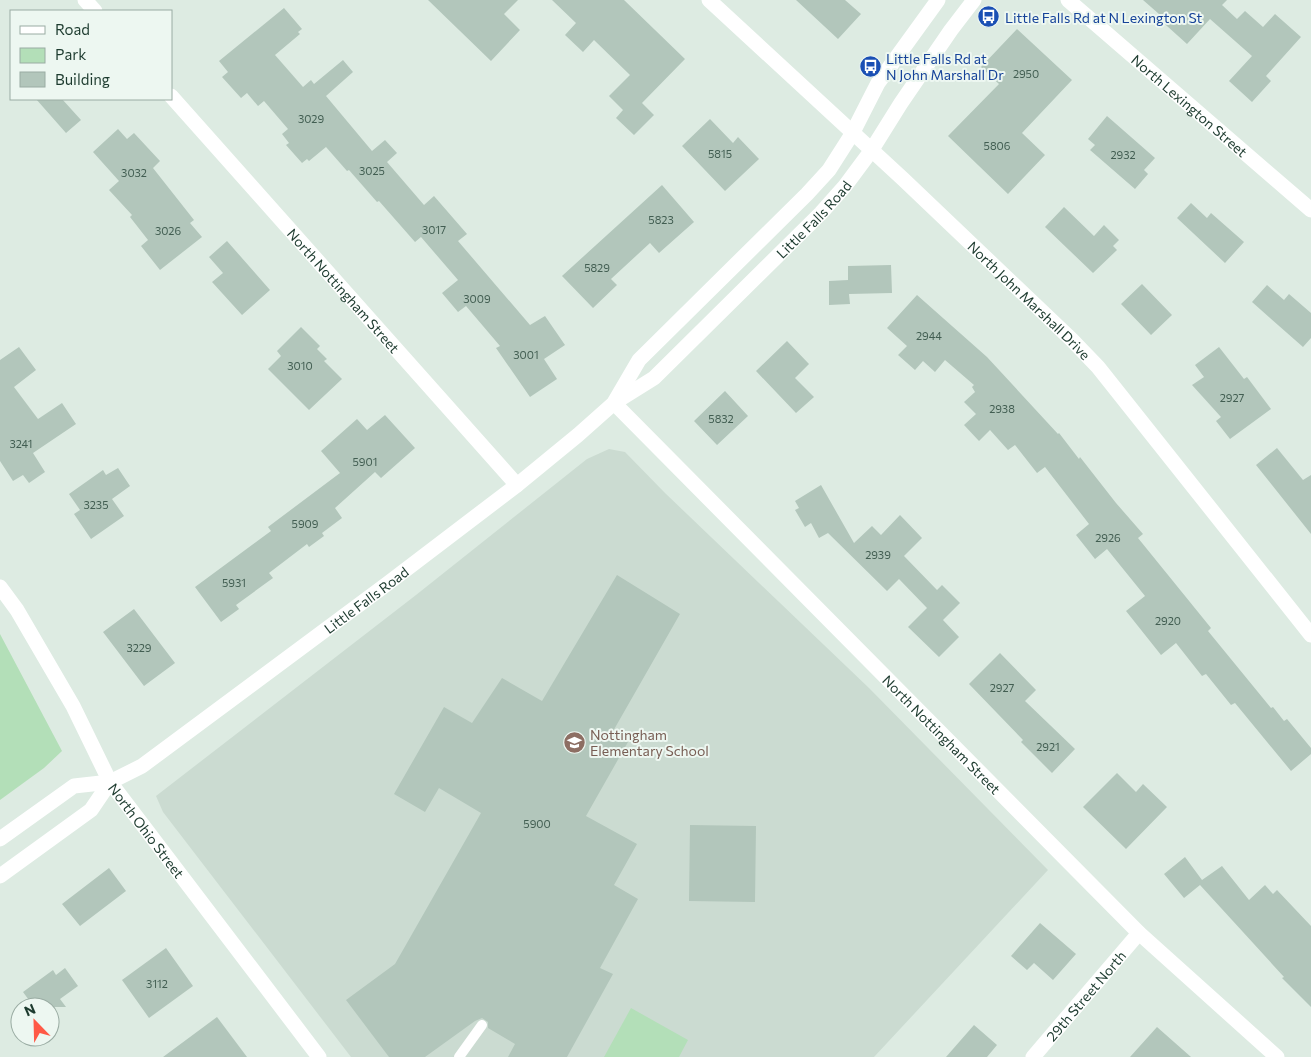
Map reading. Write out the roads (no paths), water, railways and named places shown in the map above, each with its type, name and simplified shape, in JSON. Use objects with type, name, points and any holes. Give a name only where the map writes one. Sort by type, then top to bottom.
[{"type":"street","points":[[85,0],[94,10]]},
{"type":"street","name":"North John Marshall Drive","points":[[708,0],[954,227],[1098,367],[1311,635]]},
{"type":"street","name":"Little Falls Road","points":[[614,403],[638,360],[829,170],[852,134],[878,83],[938,0]]},
{"type":"street","name":"Little Falls Road","points":[[0,839],[74,786],[110,782],[142,766],[517,485],[614,403],[654,378],[821,213],[845,186],[871,151],[934,54],[974,0]]},
{"type":"street","name":"North Lexington Street","points":[[1068,0],[1311,210]]},
{"type":"street","name":"North Nottingham Street","points":[[172,97],[517,485]]},
{"type":"street","name":"North Nottingham Street","points":[[614,403],[1139,932],[1277,1057]]},
{"type":"street","name":"North Ohio Street","points":[[0,588],[17,610],[73,706],[110,782],[320,1057]]},
{"type":"street","name":"Little Falls Road","points":[[0,876],[91,810],[110,782]]},
{"type":"street","name":"29th Street North","points":[[1033,1057],[1139,932]]},
{"type":"lane","points":[[459,1057],[482,1025]]},
{"type":"place","name":"Little Falls Rd at N Lexington St","points":[[989,17]]},
{"type":"place","name":"Little Falls Rd at N John Marshall Dr","points":[[870,66]]},
{"type":"place","name":"Nottingham Elementary School","points":[[574,742]]}]
